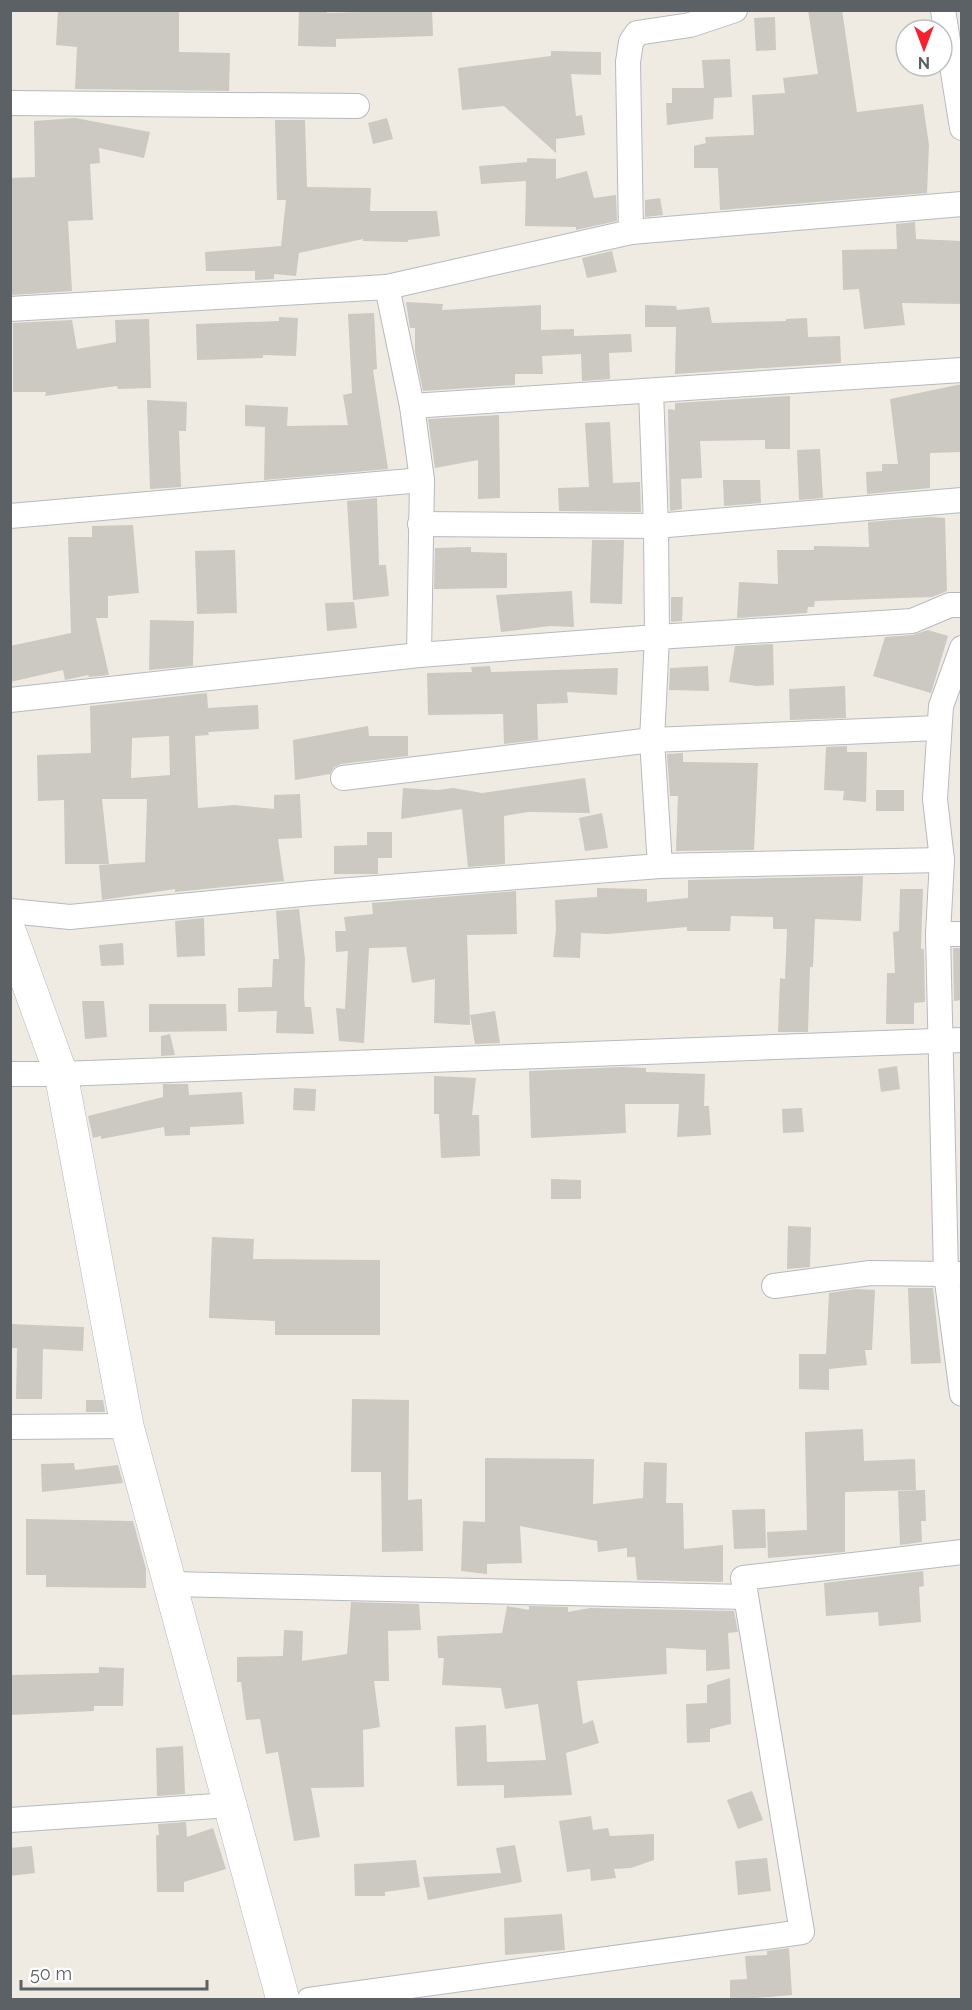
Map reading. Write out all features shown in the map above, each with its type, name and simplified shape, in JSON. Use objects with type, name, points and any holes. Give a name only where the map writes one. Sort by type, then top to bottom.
[{"type":"street","points":[[631,232],[630,42],[637,33],[690,25],[735,10]]},
{"type":"street","points":[[943,10],[962,128]]},
{"type":"street","points":[[10,104],[357,106]]},
{"type":"street","points":[[10,309],[387,287],[631,232],[962,204]]},
{"type":"street","points":[[387,287],[412,406],[422,480],[419,655]]},
{"type":"street","points":[[412,406],[962,370]]},
{"type":"street","points":[[651,391],[657,637],[652,740],[660,866]]},
{"type":"street","points":[[10,516],[422,480]]},
{"type":"street","points":[[420,525],[656,526],[962,500]]},
{"type":"street","points":[[10,700],[419,655],[912,621],[950,605],[962,605]]},
{"type":"street","points":[[962,648],[947,714],[935,799],[951,831],[942,861],[950,934],[954,1274],[962,1394]]},
{"type":"street","points":[[343,778],[652,740],[947,714]]},
{"type":"street","points":[[10,911],[70,916],[312,893],[660,866],[942,861]]},
{"type":"street","points":[[10,933],[60,1074],[127,1426],[284,2000]]},
{"type":"street","points":[[10,1074],[60,1074],[951,1039]]},
{"type":"street","points":[[774,1286],[870,1273],[954,1274]]},
{"type":"street","points":[[10,1427],[127,1426]]},
{"type":"street","points":[[309,2000],[802,1932],[743,1578],[962,1552]]},
{"type":"street","points":[[170,1584],[746,1597]]},
{"type":"street","points":[[10,1820],[230,1804]]},
{"type":"building","points":[[58,10],[179,10],[179,52],[230,53],[229,91],[75,89],[77,47],[56,45]]},
{"type":"building","points":[[299,10],[327,10],[327,13],[432,10],[433,36],[336,39],[336,47],[298,46]]},
{"type":"building","points":[[808,10],[842,10],[857,112],[923,104],[929,145],[927,193],[720,210],[718,168],[694,168],[694,146],[706,143],[705,137],[754,135],[752,95],[785,93],[783,78],[818,74]]},
{"type":"building","points":[[775,17],[776,50],[756,51],[754,18]]},
{"type":"building","points":[[551,51],[601,52],[601,75],[571,74],[576,116],[582,115],[585,135],[556,139],[556,153],[504,106],[462,110],[458,68],[551,56]]},
{"type":"building","points":[[730,59],[732,97],[714,98],[713,119],[667,125],[666,103],[672,103],[672,88],[704,88],[702,60]]},
{"type":"building","points":[[75,118],[150,132],[144,158],[99,148],[100,163],[90,164],[93,220],[68,221],[72,291],[13,295],[10,290],[10,178],[35,177],[34,121]]},
{"type":"building","points":[[387,118],[393,139],[373,144],[368,123]]},
{"type":"building","points":[[275,120],[305,120],[307,187],[371,188],[370,211],[437,211],[440,236],[408,240],[408,242],[363,241],[363,239],[299,253],[296,276],[274,274],[274,279],[255,280],[255,271],[206,271],[205,252],[281,246],[286,200],[277,200]]},
{"type":"building","points":[[527,158],[556,159],[556,179],[587,171],[594,198],[616,195],[617,221],[576,230],[576,227],[525,226],[526,181],[481,184],[479,166],[527,162]]},
{"type":"building","points":[[660,198],[663,215],[645,217],[645,200]]},
{"type":"building","points":[[915,222],[916,239],[962,241],[962,304],[902,303],[905,325],[864,329],[859,289],[843,290],[842,250],[897,249],[896,224]]},
{"type":"building","points":[[612,251],[617,272],[587,278],[582,258]]},
{"type":"building","points":[[406,302],[443,304],[442,310],[541,305],[541,330],[574,329],[574,336],[631,334],[632,352],[609,353],[610,379],[582,381],[581,354],[542,356],[543,374],[515,374],[515,385],[423,391],[415,352],[415,328],[410,328]]},
{"type":"building","points":[[645,305],[676,306],[677,310],[709,307],[712,323],[786,321],[786,319],[807,318],[808,337],[840,336],[841,363],[675,374],[676,327],[645,327]]},
{"type":"building","points":[[374,313],[377,369],[373,370],[388,469],[264,480],[265,427],[245,426],[245,405],[288,407],[287,426],[348,425],[343,395],[352,393],[348,314]]},
{"type":"building","points":[[279,317],[298,318],[296,356],[263,355],[263,358],[197,360],[196,324],[279,321]]},
{"type":"building","points":[[149,319],[151,388],[118,389],[117,386],[45,396],[46,392],[13,392],[13,323],[72,320],[77,349],[116,342],[115,320]]},
{"type":"building","points":[[962,384],[962,452],[930,453],[930,488],[867,494],[866,472],[882,471],[882,464],[898,464],[890,399]]},
{"type":"building","points":[[790,396],[790,449],[765,449],[765,440],[700,441],[702,478],[681,479],[682,509],[670,511],[668,409],[675,410],[675,403]]},
{"type":"building","points":[[147,400],[187,402],[186,431],[179,431],[181,487],[150,489]]},
{"type":"building","points":[[499,415],[500,498],[478,499],[478,460],[435,468],[428,419]]},
{"type":"building","points":[[610,422],[613,483],[640,482],[641,512],[559,511],[558,488],[589,487],[585,423]]},
{"type":"building","points":[[820,449],[823,498],[799,500],[797,450]]},
{"type":"building","points":[[723,480],[760,480],[761,503],[724,506]]},
{"type":"building","points":[[377,498],[379,565],[386,565],[389,596],[353,600],[347,501]]},
{"type":"building","points":[[945,518],[947,591],[932,597],[815,601],[814,607],[808,607],[807,613],[737,618],[739,582],[778,584],[777,550],[814,550],[814,546],[869,547],[868,522]]},
{"type":"building","points":[[133,525],[139,593],[108,596],[108,618],[96,618],[109,675],[89,677],[88,675],[65,680],[63,670],[10,682],[10,646],[71,633],[68,537],[92,537],[92,526]]},
{"type":"building","points":[[592,540],[624,540],[622,604],[590,603]]},
{"type":"building","points":[[471,547],[471,552],[507,553],[507,588],[434,589],[435,548]]},
{"type":"building","points":[[235,550],[237,613],[197,614],[195,551]]},
{"type":"building","points":[[572,591],[574,627],[550,626],[501,632],[496,595]]},
{"type":"building","points":[[671,597],[683,597],[682,621],[671,622]]},
{"type":"building","points":[[354,602],[357,628],[327,631],[325,603]]},
{"type":"building","points":[[150,620],[194,621],[193,666],[149,670]]},
{"type":"building","points":[[928,630],[948,636],[931,693],[873,676],[885,637],[913,635]]},
{"type":"building","points":[[773,644],[774,685],[756,686],[729,682],[735,646]]},
{"type":"building","points":[[490,666],[491,672],[618,668],[617,695],[567,692],[568,703],[537,704],[538,740],[504,744],[503,714],[428,715],[427,673],[472,672],[471,667]]},
{"type":"building","points":[[708,666],[709,691],[669,690],[670,668]]},
{"type":"building","points":[[845,686],[846,718],[790,720],[789,689]]},
{"type":"building","points":[[207,693],[208,708],[258,705],[259,729],[208,732],[209,735],[195,736],[198,808],[235,805],[274,809],[274,795],[300,794],[302,838],[278,839],[284,881],[175,892],[175,889],[102,900],[99,865],[145,862],[147,799],[102,799],[109,864],[65,864],[64,800],[38,801],[37,755],[91,753],[90,706]],"holes":[[[169,736],[170,775],[131,778],[132,738]]]},
{"type":"building","points":[[368,726],[369,736],[408,736],[408,756],[341,764],[334,767],[330,774],[295,780],[293,740]]},
{"type":"building","points":[[847,746],[847,752],[867,752],[866,802],[843,800],[844,791],[824,790],[826,747]]},
{"type":"building","points":[[683,753],[683,762],[758,763],[754,850],[676,851],[678,796],[670,796],[667,754]]},
{"type":"building","points":[[585,778],[590,813],[528,812],[504,816],[505,864],[468,867],[462,809],[401,819],[403,788],[438,790],[453,788],[482,793]]},
{"type":"building","points":[[876,790],[904,790],[904,811],[876,811]]},
{"type":"building","points":[[602,813],[608,848],[585,851],[579,818]]},
{"type":"building","points":[[367,832],[392,832],[392,858],[378,858],[378,874],[334,874],[334,846],[367,845]]},
{"type":"building","points":[[863,876],[861,921],[815,919],[813,967],[810,967],[808,1032],[778,1032],[780,978],[785,979],[787,929],[773,929],[773,917],[731,916],[730,931],[687,931],[687,927],[608,934],[581,933],[580,958],[553,957],[556,929],[555,900],[597,897],[597,888],[647,889],[647,902],[688,898],[688,880]]},
{"type":"building","points":[[900,889],[923,889],[921,949],[924,949],[925,1002],[914,1003],[914,1024],[886,1024],[887,973],[895,973],[893,932],[899,931]]},
{"type":"building","points":[[516,891],[517,934],[467,935],[470,1025],[434,1023],[435,979],[412,983],[406,947],[369,948],[364,1043],[339,1041],[336,1008],[345,1009],[348,951],[336,952],[335,931],[346,931],[344,917],[373,914],[372,903]]},
{"type":"building","points":[[299,909],[305,959],[305,1007],[311,1007],[314,1034],[276,1033],[277,1011],[238,1012],[238,988],[272,987],[273,959],[279,959],[276,911]]},
{"type":"building","points":[[204,918],[205,956],[177,957],[175,921]]},
{"type":"building","points":[[123,943],[124,965],[101,966],[99,945]]},
{"type":"building","points":[[953,948],[962,948],[962,1000],[954,1001]]},
{"type":"building","points":[[82,1001],[104,1001],[107,1037],[85,1039]]},
{"type":"building","points":[[149,1004],[226,1004],[227,1031],[149,1032]]},
{"type":"building","points":[[495,1011],[500,1043],[475,1044],[470,1015]]},
{"type":"building","points":[[170,1034],[175,1055],[161,1056],[161,1036]]},
{"type":"building","points":[[897,1066],[900,1089],[881,1092],[878,1069]]},
{"type":"building","points":[[646,1068],[646,1072],[705,1074],[704,1106],[709,1106],[711,1135],[677,1137],[679,1104],[625,1104],[626,1133],[531,1138],[529,1071]]},
{"type":"building","points":[[434,1076],[476,1078],[472,1115],[479,1115],[480,1156],[441,1158],[439,1114],[434,1114]]},
{"type":"building","points":[[163,1084],[188,1084],[189,1095],[242,1092],[244,1124],[190,1127],[190,1135],[165,1136],[164,1127],[101,1139],[101,1136],[93,1138],[88,1116],[163,1097]]},
{"type":"building","points":[[294,1088],[316,1089],[315,1111],[293,1110]]},
{"type":"building","points":[[802,1108],[804,1132],[783,1133],[782,1109]]},
{"type":"building","points":[[551,1179],[581,1180],[581,1199],[551,1199]]},
{"type":"building","points":[[788,1226],[811,1227],[810,1267],[787,1269]]},
{"type":"building","points":[[212,1237],[254,1239],[253,1259],[380,1260],[380,1335],[275,1335],[275,1321],[209,1318]]},
{"type":"building","points":[[908,1288],[933,1288],[941,1363],[911,1364]]},
{"type":"building","points":[[856,1289],[875,1290],[872,1350],[865,1350],[867,1365],[829,1369],[829,1390],[799,1389],[799,1354],[826,1354],[829,1293]]},
{"type":"building","points":[[10,1324],[84,1327],[83,1351],[43,1349],[42,1399],[16,1399],[17,1348],[10,1348]]},
{"type":"building","points":[[352,1399],[409,1400],[408,1500],[422,1499],[423,1551],[382,1552],[381,1472],[351,1472]]},
{"type":"building","points":[[86,1400],[103,1400],[105,1412],[86,1412]]},
{"type":"building","points":[[863,1429],[864,1461],[915,1459],[916,1490],[845,1492],[845,1552],[768,1558],[767,1532],[807,1530],[805,1432]]},
{"type":"building","points":[[485,1458],[594,1459],[593,1504],[643,1498],[644,1462],[667,1463],[666,1503],[683,1503],[684,1549],[723,1545],[723,1582],[637,1580],[635,1557],[627,1557],[627,1548],[598,1552],[597,1541],[520,1526],[522,1563],[487,1564],[487,1574],[461,1571],[463,1521],[485,1522]]},
{"type":"building","points":[[74,1463],[75,1470],[118,1465],[123,1483],[42,1492],[41,1464]]},
{"type":"building","points":[[925,1490],[926,1521],[921,1521],[922,1542],[900,1545],[898,1491]]},
{"type":"building","points":[[765,1509],[766,1548],[734,1549],[732,1510]]},
{"type":"building","points":[[26,1519],[133,1521],[146,1569],[146,1588],[46,1587],[46,1575],[26,1575]]},
{"type":"building","points":[[923,1571],[924,1586],[919,1587],[921,1622],[879,1626],[878,1612],[826,1616],[824,1583]]},
{"type":"building","points":[[351,1602],[419,1604],[421,1630],[388,1631],[389,1681],[374,1681],[380,1727],[363,1730],[364,1787],[311,1788],[320,1837],[294,1841],[278,1752],[266,1754],[260,1719],[246,1720],[241,1682],[237,1682],[237,1657],[283,1656],[284,1630],[303,1631],[302,1661],[347,1654]]},
{"type":"building","points":[[507,1606],[529,1610],[529,1606],[568,1607],[568,1612],[590,1608],[734,1611],[738,1632],[728,1633],[730,1669],[706,1671],[706,1650],[666,1648],[667,1674],[577,1681],[583,1724],[593,1720],[599,1743],[566,1753],[572,1795],[504,1798],[504,1785],[457,1786],[455,1727],[486,1725],[487,1762],[546,1760],[538,1704],[505,1709],[501,1688],[442,1685],[444,1658],[438,1658],[437,1636],[502,1633]]},
{"type":"building","points":[[99,1667],[124,1668],[123,1706],[94,1706],[94,1711],[10,1715],[10,1675],[99,1673]]},
{"type":"building","points":[[730,1678],[731,1724],[710,1729],[710,1742],[687,1743],[686,1704],[707,1703],[707,1685]]},
{"type":"building","points":[[183,1746],[185,1794],[157,1796],[156,1748]]},
{"type":"building","points":[[752,1791],[763,1820],[738,1829],[727,1800]]},
{"type":"building","points":[[591,1816],[593,1830],[608,1828],[610,1836],[654,1834],[654,1860],[631,1868],[614,1869],[616,1878],[591,1881],[590,1869],[567,1872],[559,1821]]},
{"type":"building","points":[[186,1822],[187,1837],[213,1828],[226,1869],[184,1882],[184,1892],[157,1892],[156,1835],[159,1835],[158,1824]]},
{"type":"building","points":[[515,1845],[522,1882],[428,1900],[423,1877],[501,1873],[496,1848]]},
{"type":"building","points":[[32,1846],[35,1873],[10,1876],[10,1848]]},
{"type":"building","points":[[767,1858],[771,1891],[738,1895],[735,1861]]},
{"type":"building","points":[[416,1860],[420,1887],[385,1892],[385,1896],[355,1896],[354,1864]]},
{"type":"building","points":[[562,1914],[565,1950],[505,1955],[504,1918]]},
{"type":"building","points":[[789,1948],[792,1995],[730,2000],[730,1980],[747,1979],[745,1956],[767,1955],[767,1951]]}]
